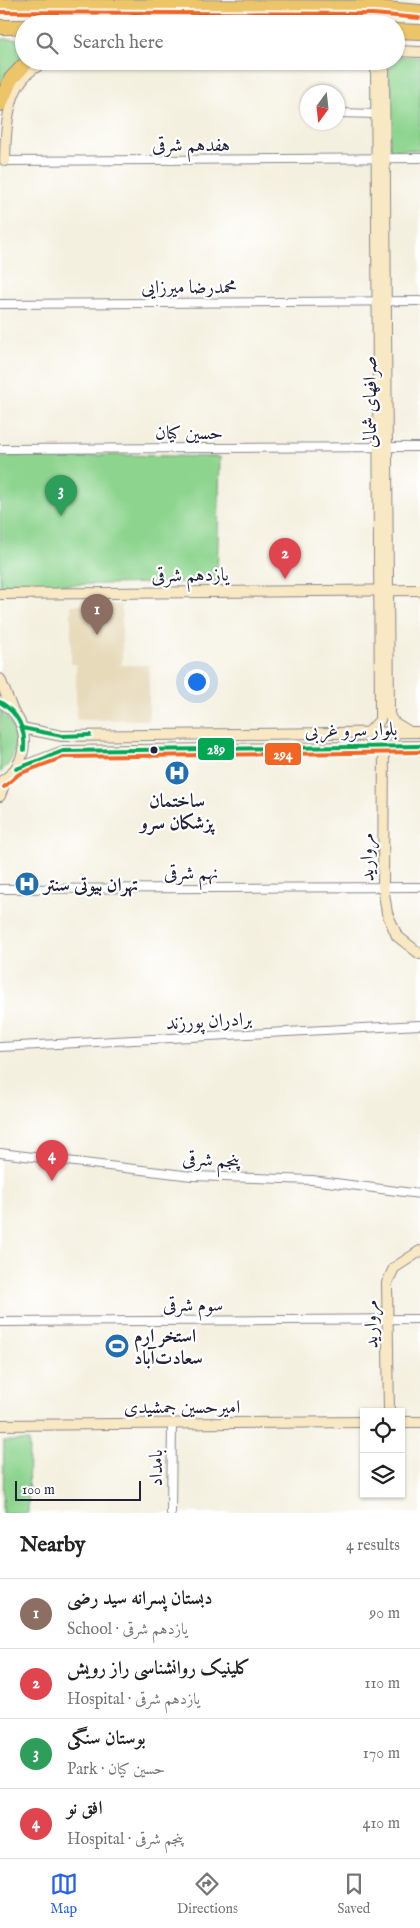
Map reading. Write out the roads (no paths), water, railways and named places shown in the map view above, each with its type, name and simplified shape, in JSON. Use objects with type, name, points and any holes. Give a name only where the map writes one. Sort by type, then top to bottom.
[{"type":"highway","points":[[112,0],[152,7]]},
{"type":"highway","points":[[0,6],[373,8],[420,12]]},
{"type":"highway","points":[[0,27],[15,27]]},
{"type":"highway","points":[[405,31],[420,32]]},
{"type":"highway","points":[[0,104],[11,80],[20,70]]},
{"type":"street","points":[[405,51],[420,52]]},
{"type":"street","points":[[5,161],[6,124],[14,94],[28,74],[34,70]]},
{"type":"street","name":"صرافهای شمالی","points":[[376,70],[377,114],[381,159]]},
{"type":"street","name":"صرافهای شمالی","points":[[384,70],[381,159],[384,590],[389,714],[392,721],[415,732]]},
{"type":"street","points":[[345,113],[377,114]]},
{"type":"street","name":"هفدهم شرقی","points":[[5,161],[420,158]]},
{"type":"street","name":"محمدرضا میرزایی","points":[[0,304],[420,301]]},
{"type":"street","name":"حسین کیان","points":[[0,449],[420,447]]},
{"type":"street","name":"صرافهای شمالی","points":[[369,732],[380,720],[384,590]]},
{"type":"street","name":"یازدهم شرقی","points":[[0,594],[420,590]]},
{"type":"street","points":[[0,679],[13,712],[22,728],[25,742],[23,756],[16,769],[3,780],[0,796]]},
{"type":"street","points":[[0,702],[13,712]]},
{"type":"street","name":"بلوار سرو غربی","points":[[22,728],[62,736],[415,732]]},
{"type":"street","name":"مروارید","points":[[384,746],[383,887],[390,925],[405,944],[420,954]]},
{"type":"street","name":"بلوار سرو غربی","points":[[16,769],[63,751],[420,746]]},
{"type":"street","name":"نهم شرقی","points":[[0,889],[420,887]]},
{"type":"street","name":"برادران پورزند","points":[[0,1047],[420,1025]]},
{"type":"street","name":"پنجم شرقی","points":[[0,1153],[192,1176],[312,1180],[420,1194]]},
{"type":"street","name":"مروارید","points":[[389,1408],[387,1283],[390,1275],[399,1263],[420,1251]]},
{"type":"street","name":"سوم شرقی","points":[[0,1322],[420,1319]]},
{"type":"street","name":"امیرحسین جمشیدی","points":[[0,1425],[360,1422]]},
{"type":"street","points":[[405,1422],[420,1422]]},
{"type":"street","name":"بامداد","points":[[171,1513],[172,1423]]},
{"type":"place","name":"بوستان سنگی","points":[[61,516]]},
{"type":"place","name":"کلینیک روانشناسی راز رویش","points":[[285,579]]},
{"type":"place","name":"دبستان پسرانه سید رضی","points":[[97,635]]},
{"type":"place","name":"ساختمان پزشکان سرو","points":[[177,773]]},
{"type":"place","name":"تهران بیوتی سنتر","points":[[27,884]]},
{"type":"place","name":"افق نو","points":[[52,1181]]},
{"type":"place","name":"استخر ارم سعادت‌آباد","points":[[117,1346]]}]
